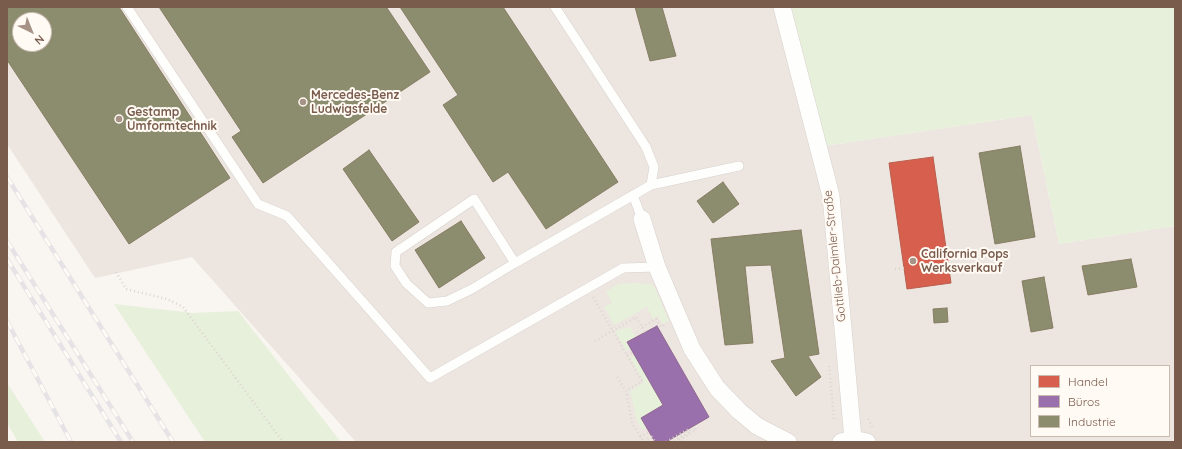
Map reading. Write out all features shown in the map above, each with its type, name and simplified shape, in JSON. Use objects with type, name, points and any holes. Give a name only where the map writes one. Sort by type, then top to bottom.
[{"type":"street","name":"Gottlieb-Daimler-Straße","points":[[782,7],[831,196],[854,441]]},
{"type":"street","points":[[642,219],[657,267],[692,349],[717,388],[739,411],[757,426],[788,442]]},
{"type":"lane","points":[[128,7],[258,204],[287,216],[430,378],[624,268],[657,267]]},
{"type":"lane","points":[[555,7],[646,147],[654,166],[651,185]]},
{"type":"lane","points":[[515,263],[474,199],[396,252],[395,266],[406,283],[428,303],[448,302],[651,185],[738,166]]},
{"type":"lane","points":[[632,195],[642,219]]},
{"type":"path","points":[[895,269],[904,268]]},
{"type":"path","points":[[116,272],[126,289],[167,299],[183,307],[283,442]]},
{"type":"path","points":[[588,288],[642,381],[626,391]]},
{"type":"path","points":[[595,341],[636,317],[645,332]]},
{"type":"path","points":[[642,327],[656,319],[661,327],[679,317]]},
{"type":"path","points":[[627,355],[633,352]]},
{"type":"path","points":[[829,365],[834,419]]},
{"type":"path","points":[[617,377],[626,391],[632,423],[644,442]]},
{"type":"path","points":[[676,442],[696,430],[694,426]]},
{"type":"path","points":[[666,442],[690,429],[691,431],[672,442]]},
{"type":"path","points":[[640,437],[649,432]]},
{"type":"path","points":[[649,442],[647,439],[652,437],[655,442]]},
{"type":"shaded area","points":[[7,7],[782,7],[818,147],[1032,115],[1059,244],[1175,226],[1175,442],[356,442],[192,257],[95,278],[7,144]]},
{"type":"green space","points":[[782,7],[1175,7],[1175,226],[1059,244],[1032,115],[818,147]]},
{"type":"green space","points":[[619,284],[652,284],[669,321],[662,324],[658,316],[653,319],[647,307],[614,325],[604,307],[612,303],[606,291]]},
{"type":"green space","points":[[114,304],[193,313],[238,311],[341,442],[205,442]]},
{"type":"green space","points":[[630,327],[636,337],[631,348],[626,351],[615,331]]},
{"type":"green space","points":[[635,355],[663,405],[641,418],[646,427],[642,430],[637,422],[630,391],[644,382],[630,358]]},
{"type":"green space","points":[[7,383],[45,442],[18,442],[7,423]]},
{"type":"building: Handel","points":[[933,157],[951,283],[907,289],[889,163]]},
{"type":"building: Büros","points":[[657,326],[709,417],[666,442],[655,442],[641,418],[663,405],[627,342]]},
{"type":"building: Industrie","name":"Gestamp Umformtechnik","points":[[7,7],[119,7],[230,178],[129,244],[7,60]]},
{"type":"building: Industrie","name":"Mercedes-Benz Ludwigsfelde","points":[[159,7],[390,7],[387,8],[430,72],[263,183],[232,137],[241,131]]},
{"type":"building: Industrie","points":[[400,7],[503,7],[618,182],[546,229],[508,172],[493,182],[443,105],[458,95]]},
{"type":"building: Industrie","points":[[635,7],[662,7],[676,56],[650,61]]},
{"type":"building: Industrie","points":[[1020,146],[1035,237],[995,244],[979,153]]},
{"type":"building: Industrie","points":[[369,150],[419,222],[392,241],[343,169]]},
{"type":"building: Industrie","points":[[723,182],[739,204],[713,223],[697,201]]},
{"type":"building: Industrie","points":[[461,221],[485,258],[439,288],[415,250]]},
{"type":"building: Industrie","points":[[801,230],[819,354],[808,356],[821,377],[796,396],[771,361],[785,358],[771,265],[745,266],[753,343],[725,345],[711,239]]},
{"type":"building: Industrie","points":[[1131,259],[1137,287],[1088,295],[1082,266]]},
{"type":"building: Industrie","points":[[1044,277],[1053,328],[1031,332],[1022,281]]},
{"type":"building: Industrie","points":[[947,308],[948,322],[934,323],[933,309]]},
{"type":"railway","points":[[7,177],[173,442]]},
{"type":"railway","points":[[7,241],[133,442]]},
{"type":"railway","points":[[7,259],[121,442]]},
{"type":"railway","points":[[7,321],[71,442]]},
{"type":"place","name":"Mercedes-Benz Ludwigsfelde","points":[[303,102]]},
{"type":"place","name":"Gestamp Umformtechnik","points":[[119,119]]},
{"type":"place","name":"California Pops Werksverkauf","points":[[913,261]]}]
